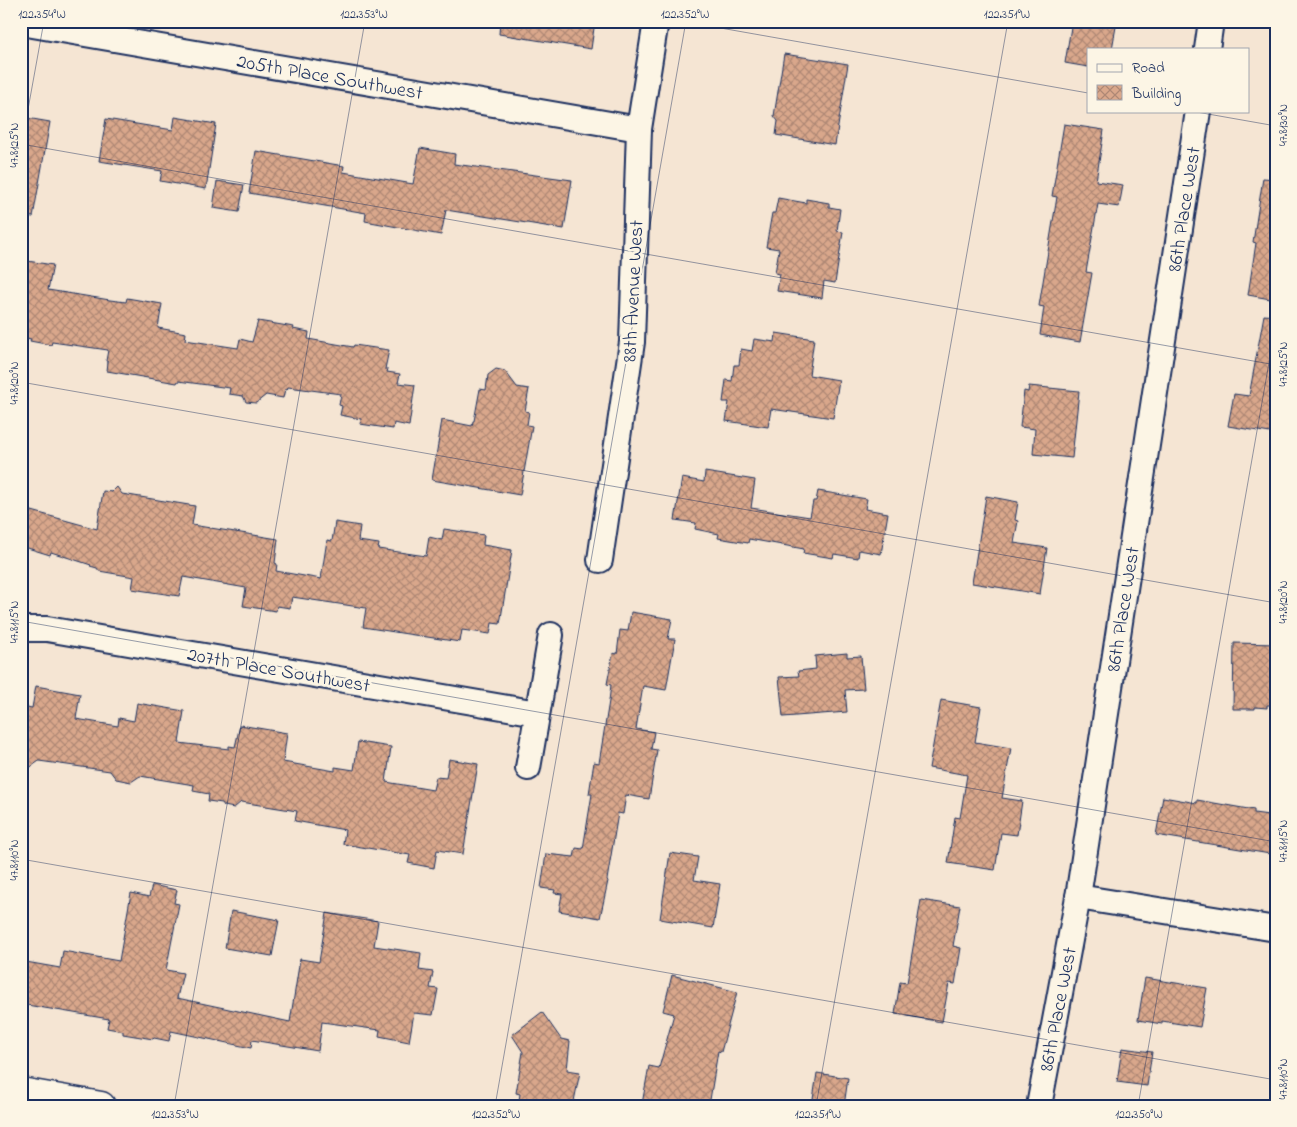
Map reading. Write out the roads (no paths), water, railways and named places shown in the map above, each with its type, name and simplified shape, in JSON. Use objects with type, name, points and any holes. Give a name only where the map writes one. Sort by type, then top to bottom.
[{"type":"main road","points":[[21,1092],[101,1106]]},
{"type":"street","name":"88th Avenue West","points":[[600,560],[632,342],[639,129],[656,21]]},
{"type":"street","points":[[1207,48],[1211,21]]},
{"type":"street","name":"205th Place Southwest","points":[[21,23],[639,129]]},
{"type":"street","name":"86th Place West","points":[[1039,1106],[1078,897],[1198,112]]},
{"type":"street","name":"207th Place Southwest","points":[[21,629],[47,630],[537,714]]},
{"type":"street","points":[[528,768],[551,635]]},
{"type":"street","points":[[1078,897],[1276,929]]}]
